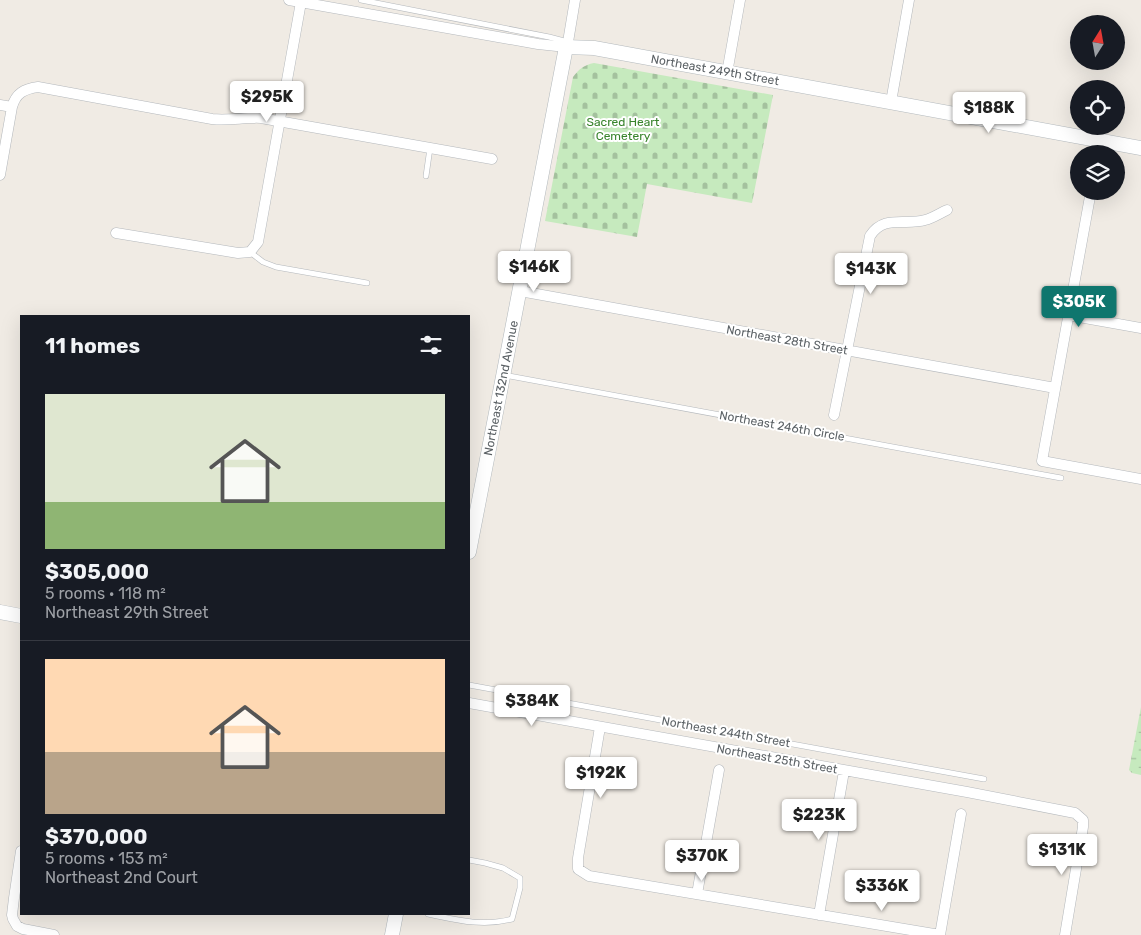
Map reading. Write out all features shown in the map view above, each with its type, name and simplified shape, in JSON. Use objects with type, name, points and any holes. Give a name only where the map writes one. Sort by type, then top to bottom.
[{"type":"street","name":"Northeast 249th Street","points":[[289,0],[538,44],[594,48],[727,72],[891,102],[1091,145]]},
{"type":"street","points":[[567,45],[575,0]]},
{"type":"street","points":[[727,72],[740,0]]},
{"type":"street","points":[[891,102],[909,0]]},
{"type":"street","points":[[116,233],[238,253],[250,252],[258,242],[301,2]]},
{"type":"street","name":"Northeast 132nd Avenue","points":[[470,547],[567,45]]},
{"type":"street","points":[[0,175],[14,99],[20,93],[38,87],[212,119],[226,120],[249,117],[280,121],[492,158]]},
{"type":"street","points":[[0,105],[12,107]]},
{"type":"street","name":"Northeast 249th Street","points":[[1125,148],[1141,148]]},
{"type":"street","points":[[1089,200],[1042,461],[1141,479]]},
{"type":"street","points":[[834,415],[869,241],[873,231],[887,223],[924,220],[947,210]]},
{"type":"street","name":"Northeast 28th Street","points":[[520,291],[1054,388]]},
{"type":"street","points":[[1068,316],[1141,328]]},
{"type":"street","points":[[0,612],[20,616]]},
{"type":"street","name":"Northeast 25th Street","points":[[470,703],[1075,813],[1083,820],[1065,935]]},
{"type":"street","points":[[600,727],[578,858],[578,869],[589,876],[940,935],[961,814]]},
{"type":"street","points":[[697,894],[719,770]]},
{"type":"street","points":[[820,915],[844,771]]},
{"type":"street","points":[[20,858],[12,915],[14,923],[23,929],[54,935]]},
{"type":"street","points":[[392,935],[396,915]]},
{"type":"lane","points":[[361,0],[549,37],[567,45]]},
{"type":"lane","points":[[426,176],[431,148]]},
{"type":"lane","points":[[250,252],[263,262],[276,267],[367,283]]},
{"type":"lane","name":"Northeast 246th Circle","points":[[504,374],[1061,478]]},
{"type":"lane","name":"Northeast 244th Street","points":[[470,685],[984,779]]},
{"type":"lane","points":[[432,915],[463,922],[488,923],[512,919],[520,888],[520,878],[503,868],[470,860]]},
{"type":"green space","name":"Sacred Heart Cemetery","points":[[594,63],[773,95],[752,203],[647,184],[637,237],[545,221],[573,77],[582,68]]},
{"type":"green space","points":[[1141,707],[1141,775],[1132,773],[1129,770]]}]
